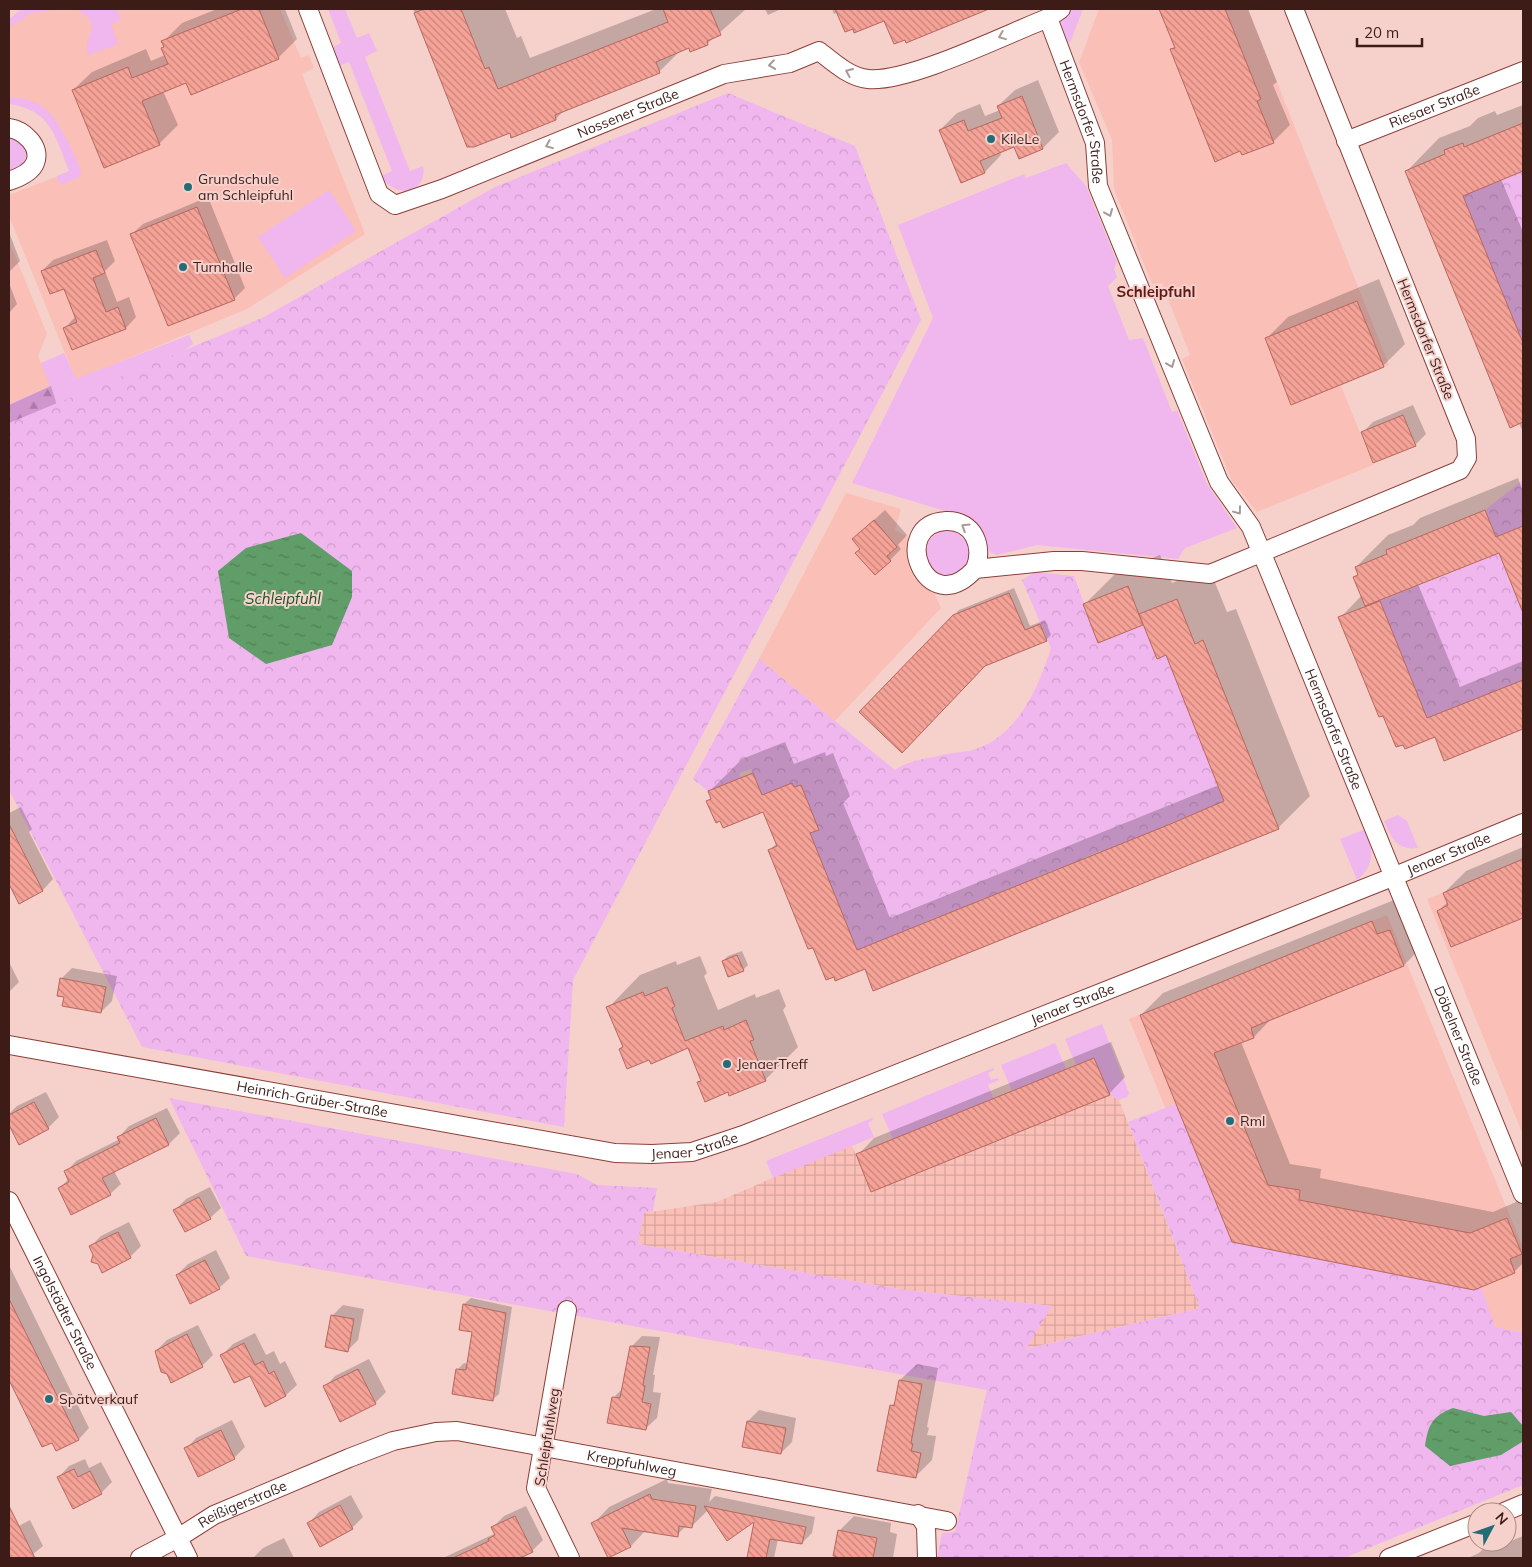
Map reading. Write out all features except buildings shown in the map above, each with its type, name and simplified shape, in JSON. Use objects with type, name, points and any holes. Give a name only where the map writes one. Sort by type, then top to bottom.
[{"type":"street","name":"Nossener Straße","points":[[308,9],[380,194],[395,205],[442,189],[724,74],[790,63],[819,51],[842,69],[866,79],[888,79],[933,64],[1054,13]]},
{"type":"street","name":"Hermsdorfer Straße","points":[[976,570],[1063,561],[1210,574],[1460,470],[1466,458],[1466,439],[1294,9]]},
{"type":"street","name":"Hermsdorfer Straße","points":[[1054,13],[1094,143],[1098,186],[1219,482],[1250,527],[1262,553],[1395,876]]},
{"type":"street","name":"Riesaer Straße","points":[[1346,141],[1523,71]]},
{"type":"street","points":[[9,128],[19,130],[28,136],[35,154],[35,162],[20,178],[9,181]]},
{"type":"street","name":"Jenaer Straße","points":[[615,1153],[692,1152],[743,1135],[1395,876],[1523,823]]},
{"type":"street","name":"Döbelner Straße","points":[[1395,876],[1523,1194]]},
{"type":"street","name":"Heinrich-Grüber-Straße","points":[[9,1045],[586,1146],[615,1153]]},
{"type":"street","name":"Ingolstädter Straße","points":[[9,1201],[188,1558]]},
{"type":"street","name":"Schleipfuhlweg","points":[[567,1310],[536,1488],[570,1558]]},
{"type":"street","name":"Kreppfuhlweg","points":[[349,1458],[393,1441],[456,1431],[946,1520]]},
{"type":"street","name":"Reißigerstraße","points":[[140,1558],[178,1538],[214,1515],[349,1458]]},
{"type":"street","points":[[918,1514],[926,1526],[927,1558]]},
{"type":"street","points":[[1389,1558],[1467,1527]]},
{"type":"shaded area","name":"Grundschule am Schleipfuhl","points":[[22,9],[280,9],[301,58],[309,55],[314,68],[302,74],[365,234],[247,309],[76,380],[9,216],[9,195],[74,170],[44,113],[9,100],[9,19]]},
{"type":"shaded area","points":[[1099,9],[1248,9],[1389,365],[1341,386],[1373,465],[1257,512],[1232,481],[1182,359],[1190,355],[1162,283],[1152,284],[1114,189],[1112,140],[1079,62]]},
{"type":"shaded area","points":[[9,241],[47,334],[38,356],[51,386],[9,405]]},
{"type":"shaded area","points":[[846,493],[901,509],[895,530],[910,538],[907,557],[910,569],[914,578],[924,587],[934,592],[941,608],[835,721],[759,659]]},
{"type":"shaded area","points":[[1523,859],[1523,1135],[1427,899]]},
{"type":"shaded area","points":[[1387,915],[1523,1248],[1523,1331],[1519,1332],[1234,1276],[1129,1019]]},
{"type":"shaded area","points":[[1094,1058],[1109,1095],[1119,1100],[1200,1308],[1025,1349],[1052,1306],[905,1290],[638,1244],[644,1213],[717,1202],[851,1144],[856,1154]]},
{"type":"green space","points":[[22,9],[58,9],[32,13],[9,27],[9,19]]},
{"type":"green space","points":[[77,9],[117,9],[121,19],[111,25],[118,44],[89,55],[87,49],[92,27],[86,15]]},
{"type":"green space","points":[[328,9],[345,9],[357,38],[369,33],[377,51],[365,57],[410,171],[423,166],[421,182],[416,187],[402,191],[387,184],[381,176],[392,171],[349,62],[337,67],[330,48],[341,43]]},
{"type":"green space","points":[[1073,9],[1083,9],[1070,43],[1061,39],[1059,20]]},
{"type":"green space","points":[[728,93],[855,146],[921,320],[573,980],[564,1127],[142,1047],[9,790],[9,423],[262,318],[495,187]]},
{"type":"green space","points":[[9,97],[31,101],[53,116],[75,155],[81,176],[60,185],[57,176],[69,171],[55,136],[43,119],[34,112],[9,104]]},
{"type":"green space","points":[[9,137],[22,144],[26,151],[26,156],[22,166],[9,172]]},
{"type":"green space","points":[[1066,163],[1086,186],[1117,262],[1114,269],[1117,277],[1108,286],[1129,340],[1143,338],[1172,412],[1177,410],[1207,484],[1237,528],[1185,548],[1178,559],[1037,545],[997,555],[990,552],[962,516],[852,483],[933,318],[898,225],[1024,174],[1026,178]]},
{"type":"green space","points":[[1512,171],[1513,175],[1523,171],[1523,343],[1461,192],[1479,184],[1481,188]]},
{"type":"green space","points":[[329,190],[356,231],[285,278],[258,237]]},
{"type":"green space","points":[[189,335],[193,344],[134,385],[95,403],[9,405],[50,386],[41,363],[64,353],[76,379]]},
{"type":"green space","points":[[51,386],[60,415],[9,474],[9,405]]},
{"type":"green space","points":[[1523,480],[1523,526],[1505,533],[1498,541],[1485,510]]},
{"type":"green space","points":[[947,531],[959,535],[965,541],[969,553],[965,565],[959,571],[947,575],[935,571],[929,565],[925,553],[929,541],[935,535]]},
{"type":"green space","points":[[1502,552],[1511,574],[1507,576],[1511,586],[1523,583],[1523,680],[1504,687],[1506,692],[1427,718],[1380,601]]},
{"type":"green space","points":[[1035,572],[1074,576],[1098,643],[1143,625],[1157,659],[1166,655],[1226,806],[1223,802],[1212,806],[1213,810],[1192,819],[1190,815],[1168,824],[1170,828],[1136,839],[1104,855],[1102,850],[1081,859],[1082,864],[1061,872],[1059,868],[1036,877],[1038,881],[1017,890],[1015,886],[1004,890],[1005,894],[997,898],[995,894],[974,902],[975,907],[945,914],[930,920],[859,954],[810,833],[818,829],[801,785],[794,787],[792,783],[764,800],[751,769],[739,773],[741,778],[708,791],[693,779],[759,659],[895,770],[912,762],[976,749],[991,742],[1004,733],[1025,708],[1040,679],[1051,648],[1022,580]]},
{"type":"green space","points":[[1398,815],[1407,821],[1418,848],[1400,845],[1392,837],[1384,821]]},
{"type":"green space","points":[[1366,829],[1371,850],[1370,863],[1363,875],[1357,880],[1340,839]]},
{"type":"green space","points":[[1102,1024],[1129,1093],[1127,1097],[1119,1100],[1110,1095],[1094,1058],[1076,1065],[1065,1039]]},
{"type":"green space","points":[[1055,1043],[1066,1069],[1012,1091],[1001,1065]]},
{"type":"green space","points":[[993,1068],[994,1070],[988,1073],[991,1080],[997,1078],[999,1080],[988,1085],[994,1099],[893,1139],[882,1114]]},
{"type":"green space","points":[[169,1098],[577,1174],[597,1185],[657,1188],[653,1211],[644,1213],[638,1244],[905,1290],[1052,1306],[1026,1349],[1200,1308],[1128,1122],[1176,1104],[1233,1242],[1474,1290],[1481,1287],[1495,1327],[1519,1332],[1523,1331],[1523,1485],[1481,1502],[1467,1502],[1467,1508],[1344,1558],[937,1558],[942,1533],[955,1532],[987,1390],[246,1256]]},
{"type":"green space","points":[[872,1118],[873,1120],[868,1123],[874,1137],[773,1178],[766,1161]]},
{"type":"water","name":"Schleipfuhl","points":[[301,533],[352,571],[352,597],[332,645],[266,664],[229,638],[218,571],[246,548]]},
{"type":"water","points":[[1453,1408],[1484,1416],[1511,1412],[1523,1426],[1522,1442],[1501,1455],[1450,1466],[1425,1446],[1432,1422],[1440,1414]]},
{"type":"place","name":"KileLe","points":[[991,139]]},
{"type":"place","name":"Grundschule am Schleipfuhl","points":[[188,187]]},
{"type":"place","name":"Turnhalle","points":[[183,267]]},
{"type":"place","name":"JenaerTreff","points":[[727,1064]]},
{"type":"place","name":"Rml","points":[[1230,1121]]},
{"type":"place","name":"Spätverkauf","points":[[49,1399]]},
{"type":"district","name":"Schleipfuhl","points":[[1156,291]]}]
